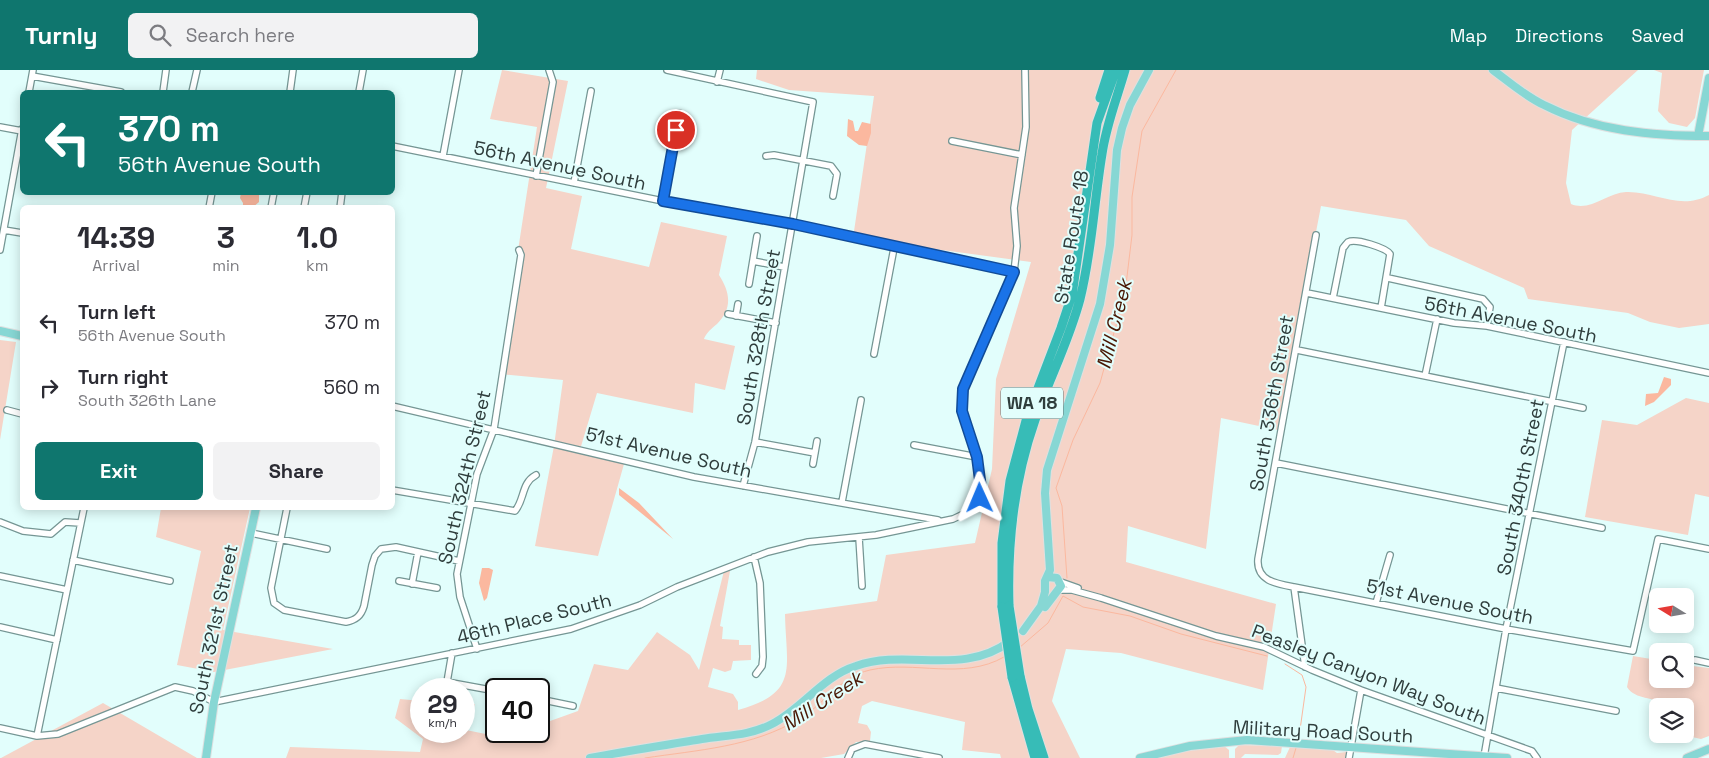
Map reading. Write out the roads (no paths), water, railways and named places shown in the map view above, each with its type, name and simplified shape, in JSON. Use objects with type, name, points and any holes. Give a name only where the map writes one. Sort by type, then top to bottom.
[{"type":"highway","points":[[1088,175],[1090,140],[1109,70]]},
{"type":"highway","name":"State Route 18","points":[[1035,758],[1016,677],[1006,606],[1002,543],[1010,481],[1027,417],[1072,295],[1097,123],[1123,71]]},
{"type":"highway","name":"State Route 18","points":[[1006,606],[1009,548],[1016,488],[1032,428],[1079,300],[1088,260],[1102,152],[1107,126],[1123,71]]},
{"type":"highway","name":"State Route 18","points":[[1016,677],[1044,758]]},
{"type":"main road","points":[[1023,631],[1041,606],[1045,581],[1048,578],[1051,565],[1045,493],[1047,470],[1100,304],[1110,245],[1117,150],[1130,105],[1149,70]]},
{"type":"main road","points":[[1493,70],[1542,105],[1582,120],[1633,132],[1698,136],[1708,136],[1709,127]]},
{"type":"main road","points":[[1698,136],[1709,78]]},
{"type":"main road","points":[[0,331],[20,336]]},
{"type":"main road","name":"South 321st Street","points":[[206,758],[214,702],[256,510]]},
{"type":"main road","points":[[590,758],[706,738],[743,735],[773,724],[828,682],[854,666],[896,660],[940,662],[972,659],[998,650],[1023,631],[1058,586],[1048,532]]},
{"type":"main road","points":[[1048,578],[1058,586]]},
{"type":"main road","points":[[1045,589],[1050,593],[1058,586]]},
{"type":"main road","name":"Military Road South","points":[[1140,758],[1190,746],[1231,741],[1286,742],[1507,758]]},
{"type":"main road","points":[[1687,758],[1709,749]]},
{"type":"street","points":[[162,90],[166,70]]},
{"type":"street","points":[[192,90],[197,70]]},
{"type":"street","points":[[290,90],[293,70]]},
{"type":"street","points":[[359,90],[363,70]]},
{"type":"street","points":[[443,156],[459,70]]},
{"type":"street","points":[[536,176],[553,82],[549,70]]},
{"type":"street","points":[[667,70],[718,82],[720,70]]},
{"type":"street","name":"46th Place South","points":[[214,702],[477,649],[604,619],[754,557],[808,542],[859,538],[965,514],[977,504],[981,488],[977,457],[962,411],[963,389],[1014,272],[1017,246],[1014,202],[1026,127],[1025,70]]},
{"type":"street","points":[[29,90],[32,73],[112,90]]},
{"type":"street","name":"South 328th Street","points":[[718,82],[813,102],[755,442],[743,486]]},
{"type":"street","points":[[574,183],[591,91]]},
{"type":"street","points":[[663,201],[679,113]]},
{"type":"street","points":[[0,127],[20,130]]},
{"type":"street","points":[[0,250],[20,141]]},
{"type":"street","points":[[952,141],[1022,157]]},
{"type":"street","name":"56th Avenue South","points":[[395,147],[663,201],[793,224],[894,248],[1014,272]]},
{"type":"street","points":[[766,156],[803,160],[831,166],[835,169],[836,174],[833,196]]},
{"type":"street","points":[[0,205],[8,207]]},
{"type":"street","points":[[4,230],[20,233]]},
{"type":"street","name":"South 336th Street","points":[[1262,576],[1258,559],[1297,350],[1316,235]]},
{"type":"street","points":[[749,284],[757,236]]},
{"type":"street","points":[[1333,298],[1343,251],[1347,243],[1352,241],[1383,247],[1389,252],[1391,259],[1381,308]]},
{"type":"street","points":[[874,354],[894,248]]},
{"type":"street","name":"South 324th Street","points":[[477,649],[458,588],[459,561],[477,474],[494,429],[521,255],[519,250]]},
{"type":"street","points":[[753,261],[784,267]]},
{"type":"street","points":[[1388,278],[1476,296],[1486,301],[1490,310],[1487,326]]},
{"type":"street","name":"56th Avenue South","points":[[1306,293],[1437,319],[1487,326],[1709,373]]},
{"type":"street","points":[[736,316],[738,304]]},
{"type":"street","points":[[728,314],[776,323]]},
{"type":"street","points":[[1425,376],[1437,319]]},
{"type":"street","name":"South 340th Street","points":[[1484,757],[1506,629],[1564,342]]},
{"type":"street","points":[[1297,350],[1583,408]]},
{"type":"street","points":[[842,502],[861,400]]},
{"type":"street","name":"51st Avenue South","points":[[395,407],[694,477],[940,521]]},
{"type":"street","points":[[7,410],[20,413]]},
{"type":"street","points":[[813,464],[817,440]]},
{"type":"street","points":[[755,442],[815,453]]},
{"type":"street","points":[[914,446],[977,457]]},
{"type":"street","points":[[1276,463],[1531,512],[1602,528]]},
{"type":"street","points":[[395,491],[515,511],[521,501],[526,484],[536,475]]},
{"type":"street","points":[[38,736],[84,510]]},
{"type":"street","points":[[287,510],[271,588],[274,603],[284,610],[346,622],[355,619],[362,612],[372,565],[379,551],[390,546],[459,561]]},
{"type":"street","points":[[0,522],[23,531],[51,534],[65,522],[80,524]]},
{"type":"street","points":[[250,533],[327,549]]},
{"type":"street","points":[[859,538],[862,586]]},
{"type":"street","name":"51st Avenue South","points":[[1262,576],[1271,582],[1294,587],[1506,629],[1633,651],[1658,539],[1709,550]]},
{"type":"street","points":[[412,584],[418,552]]},
{"type":"street","points":[[1376,603],[1390,555]]},
{"type":"street","points":[[754,557],[760,583],[763,657],[762,666],[756,674]]},
{"type":"street","points":[[73,560],[170,581]]},
{"type":"street","points":[[0,576],[67,590]]},
{"type":"street","points":[[399,581],[437,588]]},
{"type":"street","name":"Peasley Canyon Way South","points":[[1058,586],[1216,636],[1264,647],[1360,690],[1534,753],[1537,758]]},
{"type":"street","points":[[1294,587],[1305,667]]},
{"type":"street","points":[[0,627],[57,640]]},
{"type":"street","points":[[452,654],[447,682],[485,689]]},
{"type":"street","points":[[1695,660],[1709,663]]},
{"type":"street","points":[[0,728],[38,736],[58,734],[175,687],[183,688],[214,702]]},
{"type":"street","points":[[1496,688],[1616,711]]},
{"type":"street","points":[[1349,758],[1360,690]]},
{"type":"street","points":[[550,702],[573,706]]},
{"type":"street","points":[[849,755],[858,744],[865,744],[939,758]]},
{"type":"waterway","name":"Mill Creek","points":[[1067,578],[1062,506],[1056,488],[1073,440],[1100,383],[1125,293],[1132,235],[1132,197],[1142,131],[1176,70]]},
{"type":"waterway","points":[[1019,648],[1048,623],[1063,596],[1083,607],[1130,616],[1181,634],[1267,656]]},
{"type":"waterway","name":"Mill Creek","points":[[645,758],[705,750],[763,736],[799,719],[849,679],[870,670],[904,667],[972,668],[1004,657]]},
{"type":"waterway","points":[[1285,664],[1302,675],[1306,687],[1299,737]]},
{"type":"waterway","points":[[1293,758],[1296,748]]}]
